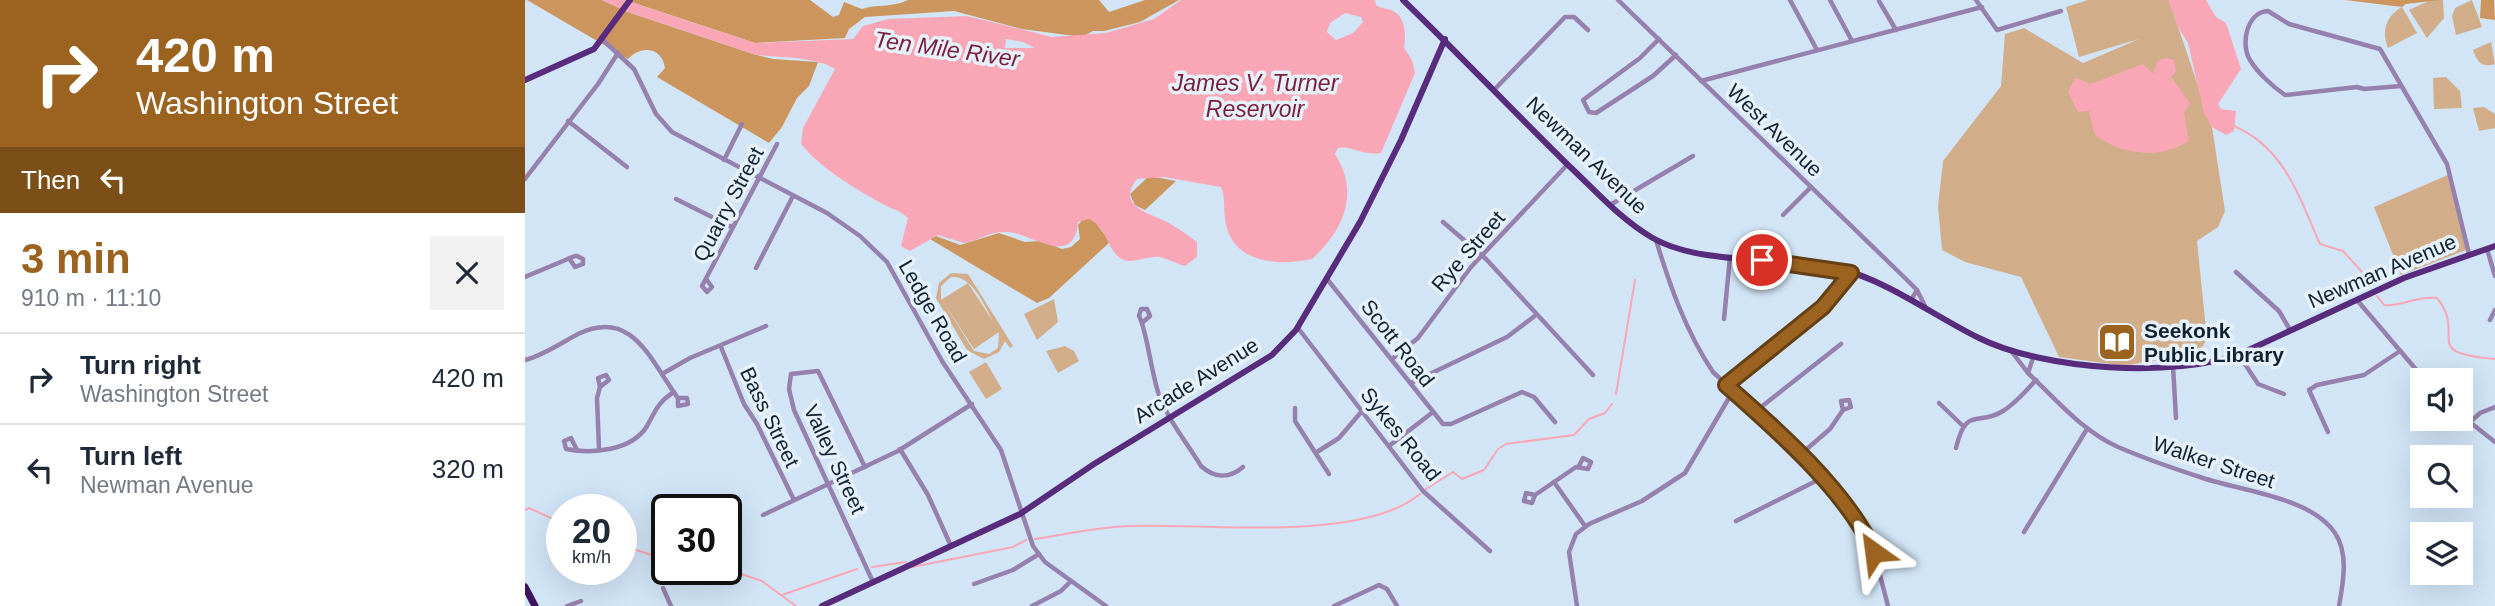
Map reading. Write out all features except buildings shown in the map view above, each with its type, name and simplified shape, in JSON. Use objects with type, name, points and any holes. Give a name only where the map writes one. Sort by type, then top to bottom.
[{"type":"highway","points":[[525,587],[535,606]]},
{"type":"main road","points":[[525,80],[585,54],[603,40],[630,0]]},
{"type":"main road","name":"Newman Avenue","points":[[1403,0],[1610,205],[1631,224],[1656,240],[1696,252],[1833,268],[1851,273],[1925,307],[1979,338],[2032,358],[2088,364],[2173,366],[2215,363],[2239,355],[2356,299],[2495,246]]},
{"type":"main road","name":"Arcade Avenue","points":[[822,606],[1021,513],[1110,454],[1172,419],[1272,355],[1297,327],[1327,279],[1386,171],[1445,40]]},
{"type":"street","name":"West Avenue","points":[[1618,0],[1910,283],[1917,290],[1925,307]]},
{"type":"street","points":[[1790,0],[1817,50]]},
{"type":"street","points":[[1830,0],[1852,41]]},
{"type":"street","points":[[1976,0],[1997,30],[2061,11]]},
{"type":"street","points":[[1879,1],[1896,30]]},
{"type":"street","points":[[1701,81],[1982,8]]},
{"type":"street","points":[[2400,86],[2364,89],[2357,86],[2285,95],[2251,61],[2246,51],[2248,31],[2258,13],[2274,13],[2289,24],[2380,49],[2451,174],[2469,254]]},
{"type":"street","points":[[1494,90],[1565,16],[1574,17],[1588,30]]},
{"type":"street","points":[[1659,39],[1640,58],[1583,100],[1589,112],[1593,114],[1653,76],[1676,55]]},
{"type":"street","name":"Ledge Road","points":[[603,40],[634,69],[656,114],[668,129],[793,196],[860,236],[887,262],[942,361],[1001,450],[1021,513],[1039,554],[1106,606]]},
{"type":"street","points":[[525,179],[618,53]]},
{"type":"street","points":[[568,121],[627,167]]},
{"type":"street","points":[[724,160],[742,124]]},
{"type":"street","name":"Quarry Street","points":[[706,279],[777,144]]},
{"type":"street","points":[[1610,205],[1693,156]]},
{"type":"street","name":"Rye Street","points":[[1392,359],[1418,338],[1481,256],[1568,164]]},
{"type":"street","points":[[1783,215],[1811,187]]},
{"type":"street","points":[[757,268],[793,196]]},
{"type":"street","points":[[676,200],[732,227]]},
{"type":"street","points":[[1443,222],[1481,256],[1593,375]]},
{"type":"street","points":[[1656,240],[1689,330],[1708,365],[1801,454],[1870,542],[1888,606]]},
{"type":"street","points":[[2487,248],[2495,276]]},
{"type":"street","points":[[1724,318],[1730,256]]},
{"type":"street","points":[[525,277],[569,258]]},
{"type":"street","points":[[2236,272],[2271,303],[2290,330]]},
{"type":"street","points":[[1726,385],[1823,307],[1851,273]]},
{"type":"street","name":"Scott Road","points":[[1327,279],[1446,425],[1522,392],[1530,393],[1555,422]]},
{"type":"street","points":[[1908,299],[1910,283]]},
{"type":"street","points":[[1908,299],[1917,290]]},
{"type":"street","points":[[2356,299],[2415,368]]},
{"type":"street","points":[[2490,320],[2495,310]]},
{"type":"street","points":[[1411,383],[1507,337],[1536,315]]},
{"type":"street","points":[[1143,322],[1148,358],[1159,395],[1201,466],[1210,474],[1222,477],[1235,474],[1243,467]]},
{"type":"street","points":[[525,360],[591,329],[607,326],[622,328],[636,339],[678,398]]},
{"type":"street","points":[[662,375],[690,358],[766,326]]},
{"type":"street","name":"Sykes Road","points":[[1297,327],[1423,491],[1490,551]]},
{"type":"street","points":[[1756,411],[1841,344]]},
{"type":"street","name":"Bass Street","points":[[721,347],[744,404],[757,424],[794,500]]},
{"type":"street","points":[[2329,432],[2308,392],[2325,383],[2364,375],[2400,351]]},
{"type":"street","name":"Walker Street","points":[[2012,352],[2028,373],[2087,429],[2130,452],[2206,479],[2291,503],[2320,519],[2335,533],[2343,557],[2340,606]]},
{"type":"street","points":[[2239,355],[2258,384],[2284,394]]},
{"type":"street","points":[[2028,373],[2032,358]]},
{"type":"street","points":[[2173,366],[2176,418]]},
{"type":"street","name":"Valley Street","points":[[865,467],[819,372],[812,370],[791,374],[789,389],[794,410],[873,582]]},
{"type":"street","points":[[1956,448],[1963,426],[1975,418],[2005,410],[2036,380]]},
{"type":"street","points":[[599,449],[595,407],[600,387]]},
{"type":"street","points":[[1577,606],[1569,552],[1574,537],[1585,526],[1634,505],[1685,473],[1733,391]]},
{"type":"street","points":[[577,450],[619,446],[641,433],[654,408],[674,392]]},
{"type":"street","points":[[1939,403],[1963,426]]},
{"type":"street","points":[[763,515],[901,449],[972,404]]},
{"type":"street","points":[[2473,419],[2480,413],[2495,407]]},
{"type":"street","points":[[1295,408],[1295,421],[1329,474]]},
{"type":"street","points":[[1801,454],[1830,429],[1843,410]]},
{"type":"street","points":[[1317,452],[1339,438],[1362,411]]},
{"type":"street","points":[[1389,446],[1433,412]]},
{"type":"street","points":[[2473,426],[2495,442]]},
{"type":"street","points":[[2024,532],[2087,429]]},
{"type":"street","points":[[901,449],[928,495],[951,546]]},
{"type":"street","points":[[1535,495],[1579,466]]},
{"type":"street","points":[[1736,522],[1822,478]]},
{"type":"street","points":[[1554,482],[1585,526]]},
{"type":"street","points":[[974,584],[1013,570],[1039,554]]},
{"type":"street","points":[[1032,606],[1061,591],[1071,581]]},
{"type":"street","points":[[1334,606],[1379,585],[1387,589],[1397,606]]},
{"type":"street","points":[[663,588],[671,606]]},
{"type":"street","points":[[567,606],[581,601]]},
{"type":"shaded area","points":[[527,0],[602,0],[628,12],[753,54],[773,59],[818,62],[809,86],[797,98],[782,127],[769,143],[657,77],[665,68],[660,56],[655,52],[645,50],[628,59]]},
{"type":"shaded area","points":[[625,0],[810,0],[833,17],[839,15],[844,2],[862,9],[908,0],[1099,0],[1109,12],[1145,0],[1179,0],[1140,22],[1093,31],[1082,37],[1022,29],[954,11],[865,17],[849,29],[845,38],[755,43]]},
{"type":"shaded area","points":[[2088,0],[2169,0],[2212,127],[2225,211],[2218,227],[2197,241],[2207,339],[2195,360],[2148,361],[2126,366],[2059,357],[2021,277],[1965,262],[1942,250],[1938,206],[1943,161],[2001,86],[2005,34],[2024,28],[2083,63],[2139,39],[2079,57],[2066,7]]},
{"type":"shaded area","points":[[2345,0],[2441,0],[2406,4],[2402,7]]},
{"type":"shaded area","points":[[2431,0],[2443,0],[2444,18],[2427,38],[2409,10]]},
{"type":"shaded area","points":[[2472,0],[2482,27],[2456,35],[2452,16],[2455,8]]},
{"type":"shaded area","points":[[2481,0],[2494,0],[2495,20],[2480,18]]},
{"type":"shaded area","points":[[2402,7],[2417,33],[2388,48],[2386,24]]},
{"type":"shaded area","points":[[2491,42],[2495,64],[2483,64],[2478,61],[2473,50]]},
{"type":"shaded area","points":[[2446,77],[2460,91],[2462,108],[2434,109],[2433,78]]},
{"type":"shaded area","points":[[2484,107],[2495,114],[2495,128],[2479,131],[2473,108]]},
{"type":"shaded area","points":[[2450,174],[2466,250],[2401,275],[2374,207]]},
{"type":"shaded area","points":[[1149,176],[1176,181],[1145,210],[1135,205],[1130,194]]},
{"type":"shaded area","points":[[1085,217],[1094,220],[1110,242],[1049,298],[1037,303],[930,239],[936,236],[960,245],[999,233],[1025,242],[1041,241],[1062,249],[1071,247],[1080,239],[1078,225]]},
{"type":"shaded area","points":[[951,273],[968,274],[1013,346],[1010,348],[1005,341],[999,352],[984,359],[967,350],[936,298],[939,283]],"holes":[[[951,277],[968,283],[941,300],[941,286]],[[968,283],[982,301],[994,323]],[[942,300],[974,349],[999,332],[998,348],[989,354],[974,351]]]},
{"type":"shaded area","points":[[1054,299],[1058,322],[1037,340],[1024,314]]},
{"type":"shaded area","points":[[1065,346],[1074,351],[1079,361],[1058,373],[1046,351]]},
{"type":"shaded area","points":[[986,362],[1002,389],[986,399],[969,372]]},
{"type":"water","name":"James V. Turner Reservoir","points":[[602,0],[625,0],[755,43],[853,39],[863,26],[888,19],[967,16],[1052,37],[1106,33],[1154,19],[1181,0],[1375,0],[1376,5],[1393,11],[1403,22],[1404,48],[1412,60],[1415,73],[1381,153],[1338,148],[1335,154],[1343,169],[1346,183],[1345,210],[1333,236],[1312,259],[1273,262],[1249,255],[1231,238],[1226,225],[1221,187],[1164,177],[1137,179],[1130,196],[1138,208],[1169,223],[1197,242],[1197,257],[1185,266],[1160,257],[1124,260],[1114,252],[1098,226],[1089,219],[1078,222],[1075,236],[1068,244],[1060,246],[1001,232],[964,243],[938,235],[910,251],[901,246],[908,218],[837,176],[801,144],[803,128],[835,69],[806,59],[753,54],[628,12]],"holes":[[[1345,13],[1361,17],[1363,22],[1353,33],[1336,40],[1327,32],[1330,23]],[[1006,39],[1023,42],[1035,48],[1005,48]]]},
{"type":"water","points":[[2169,0],[2206,0],[2216,17],[2226,23],[2241,69],[2218,104],[2221,109],[2236,111],[2234,131],[2226,135],[2212,127],[2204,113],[2188,43],[2178,27]]},
{"type":"water","points":[[2166,58],[2174,60],[2176,71],[2171,77],[2190,103],[2184,113],[2189,141],[2166,151],[2141,153],[2117,147],[2095,135],[2089,111],[2078,112],[2068,92],[2075,78],[2091,84],[2143,64],[2153,74],[2158,61]]},
{"type":"waterway","points":[[2234,126],[2251,135],[2278,161],[2297,192],[2320,244],[2343,251],[2373,284]]},
{"type":"waterway","points":[[1616,394],[1635,280]]},
{"type":"waterway","points":[[2377,296],[2384,305],[2437,298],[2445,311],[2451,347],[2472,356],[2495,359]]},
{"type":"waterway","points":[[1426,489],[1453,472],[1462,479],[1484,470],[1498,449],[1506,444],[1574,435],[1589,419],[1605,413],[1612,404]]},
{"type":"waterway","points":[[1035,539],[1131,526],[1323,525],[1361,519],[1394,509],[1420,494]]},
{"type":"waterway","points":[[525,510],[529,508],[546,516]]},
{"type":"waterway","points":[[912,567],[1013,547],[1026,540]]},
{"type":"waterway","points":[[637,550],[651,555]]},
{"type":"waterway","points":[[872,567],[906,562]]},
{"type":"waterway","points":[[782,595],[857,569]]},
{"type":"waterway","points":[[742,574],[762,581],[796,606]]},
{"type":"place","name":"Seekonk Public Library","points":[[2117,342]]},
{"type":"route","points":[[1762,260],[1833,268],[1851,273],[1835,297],[1726,385],[1811,465],[1854,519],[1874,552]]},
{"type":"water label","name":"Ten Mile River","points":[[947,49]]}]
